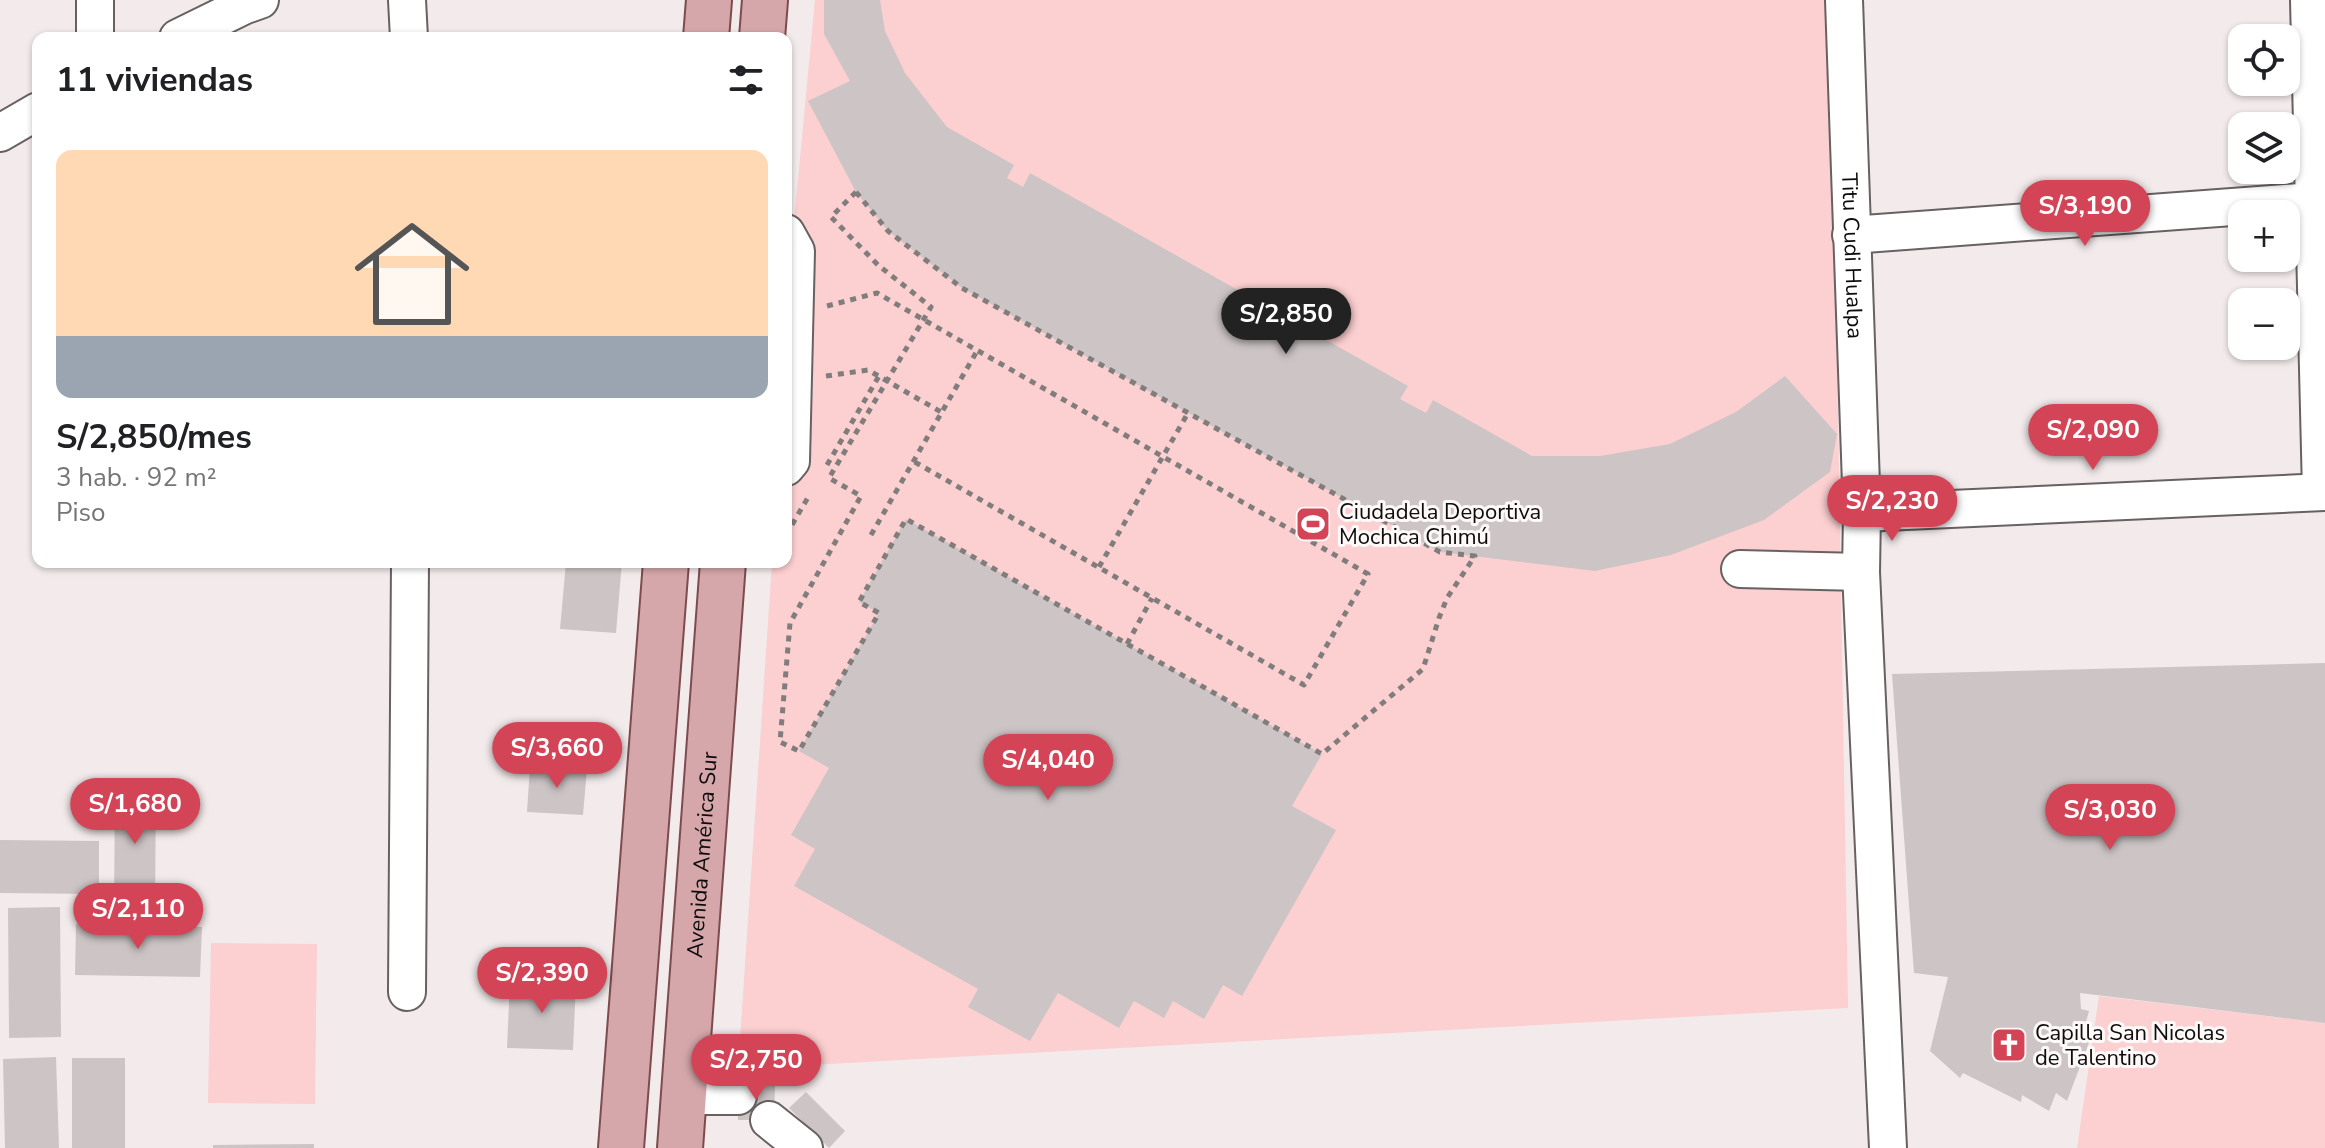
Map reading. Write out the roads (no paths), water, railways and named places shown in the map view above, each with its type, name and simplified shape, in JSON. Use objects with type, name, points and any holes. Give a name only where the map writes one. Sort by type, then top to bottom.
[{"type":"main road","points":[[706,32],[709,0]]},
{"type":"main road","points":[[762,32],[765,0]]},
{"type":"main road","points":[[621,1148],[666,568]]},
{"type":"main road","name":"Avenida América Sur","points":[[680,1148],[723,568]]},
{"type":"street","points":[[95,0],[95,32]]},
{"type":"street","points":[[190,32],[260,0]]},
{"type":"street","points":[[407,0],[409,32]]},
{"type":"street","name":"Titu Cudi Hualpa","points":[[1844,0],[1862,513],[1861,572],[1888,1148]]},
{"type":"street","points":[[1862,513],[2323,492],[2309,0]]},
{"type":"street","points":[[0,133],[32,114]]},
{"type":"street","points":[[1851,235],[2314,201]]},
{"type":"street","points":[[792,244],[796,251],[792,419]]},
{"type":"street","points":[[407,992],[410,568]]},
{"type":"street","points":[[1740,569],[1861,572]]},
{"type":"street","points":[[683,1096],[738,1096]]},
{"type":"street","points":[[769,1120],[804,1148]]},
{"type":"place","name":"Ciudadela Deportiva Mochica Chimú","points":[[1313,524]]},
{"type":"place","name":"Capilla San Nicolas de Talentino","points":[[2009,1045]]}]
